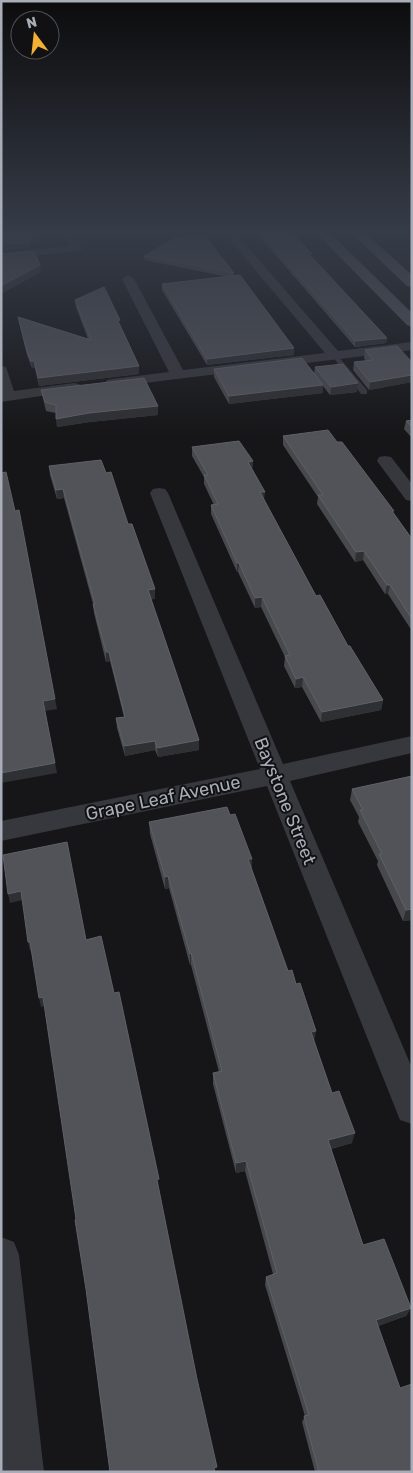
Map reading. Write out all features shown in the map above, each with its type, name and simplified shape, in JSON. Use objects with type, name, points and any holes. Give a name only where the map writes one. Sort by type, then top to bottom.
[{"type":"main road","points":[[389,300],[412,322]]},
{"type":"street","points":[[139,300],[178,374]]},
{"type":"street","points":[[286,300],[335,356]]},
{"type":"street","points":[[1,370],[4,396],[412,346]]},
{"type":"street","points":[[385,461],[412,496]]},
{"type":"street","name":"Baystone Street","points":[[160,493],[412,1108]]},
{"type":"street","name":"Grape Leaf Avenue","points":[[1,831],[274,775],[412,744]]},
{"type":"street","points":[[1,1256],[23,1472]]},
{"type":"lane","points":[[335,356],[364,392]]},
{"type":"building","points":[[75,300],[110,300],[139,366],[38,378],[34,361],[31,361],[26,348],[18,317],[91,340]]},
{"type":"building","points":[[171,300],[258,300],[294,348],[207,359]]},
{"type":"building","points":[[319,300],[351,300],[387,338],[355,341]]},
{"type":"building","points":[[397,346],[412,362],[412,375],[370,382],[354,362],[373,360],[365,350]]},
{"type":"building","points":[[302,358],[323,385],[229,396],[214,369]]},
{"type":"building","points":[[343,364],[358,383],[331,387],[315,367]]},
{"type":"building","points":[[144,378],[158,406],[89,413],[56,419],[56,405],[45,402],[41,390]]},
{"type":"building","points":[[412,420],[412,427],[406,421]]},
{"type":"building","points":[[328,430],[337,442],[342,442],[394,511],[392,511],[412,539],[412,619],[390,585],[387,585],[364,551],[356,552],[318,495],[323,495],[283,436]]},
{"type":"building","points":[[239,441],[253,461],[248,462],[265,492],[260,492],[316,596],[320,595],[348,646],[350,646],[383,700],[322,712],[303,677],[296,679],[285,656],[290,655],[262,597],[255,598],[211,505],[218,504],[204,475],[208,475],[192,447]]},
{"type":"building","points":[[101,460],[106,473],[111,472],[128,524],[132,524],[155,589],[148,590],[199,740],[157,748],[155,741],[124,746],[116,718],[125,717],[109,652],[106,652],[93,604],[95,604],[63,489],[56,490],[49,466]]},
{"type":"building","points":[[6,472],[15,511],[19,510],[55,699],[43,701],[55,763],[1,773],[1,473]]},
{"type":"building","points":[[412,776],[412,909],[406,910],[379,854],[382,854],[360,810],[363,810],[352,789]]},
{"type":"building","points":[[227,807],[230,815],[235,814],[252,859],[248,859],[288,971],[292,970],[296,984],[300,983],[316,1031],[311,1032],[332,1093],[339,1091],[355,1133],[328,1140],[363,1245],[384,1239],[411,1308],[376,1320],[400,1388],[412,1384],[412,1472],[319,1472],[304,1416],[309,1415],[266,1277],[277,1273],[246,1161],[236,1163],[213,1073],[222,1071],[191,953],[168,876],[165,877],[149,822]]},
{"type":"building","points":[[67,842],[86,940],[101,936],[114,993],[119,992],[159,1179],[157,1180],[197,1379],[217,1467],[214,1468],[215,1472],[110,1472],[86,1289],[43,997],[39,998],[30,942],[28,942],[21,891],[8,894],[3,855]]}]
